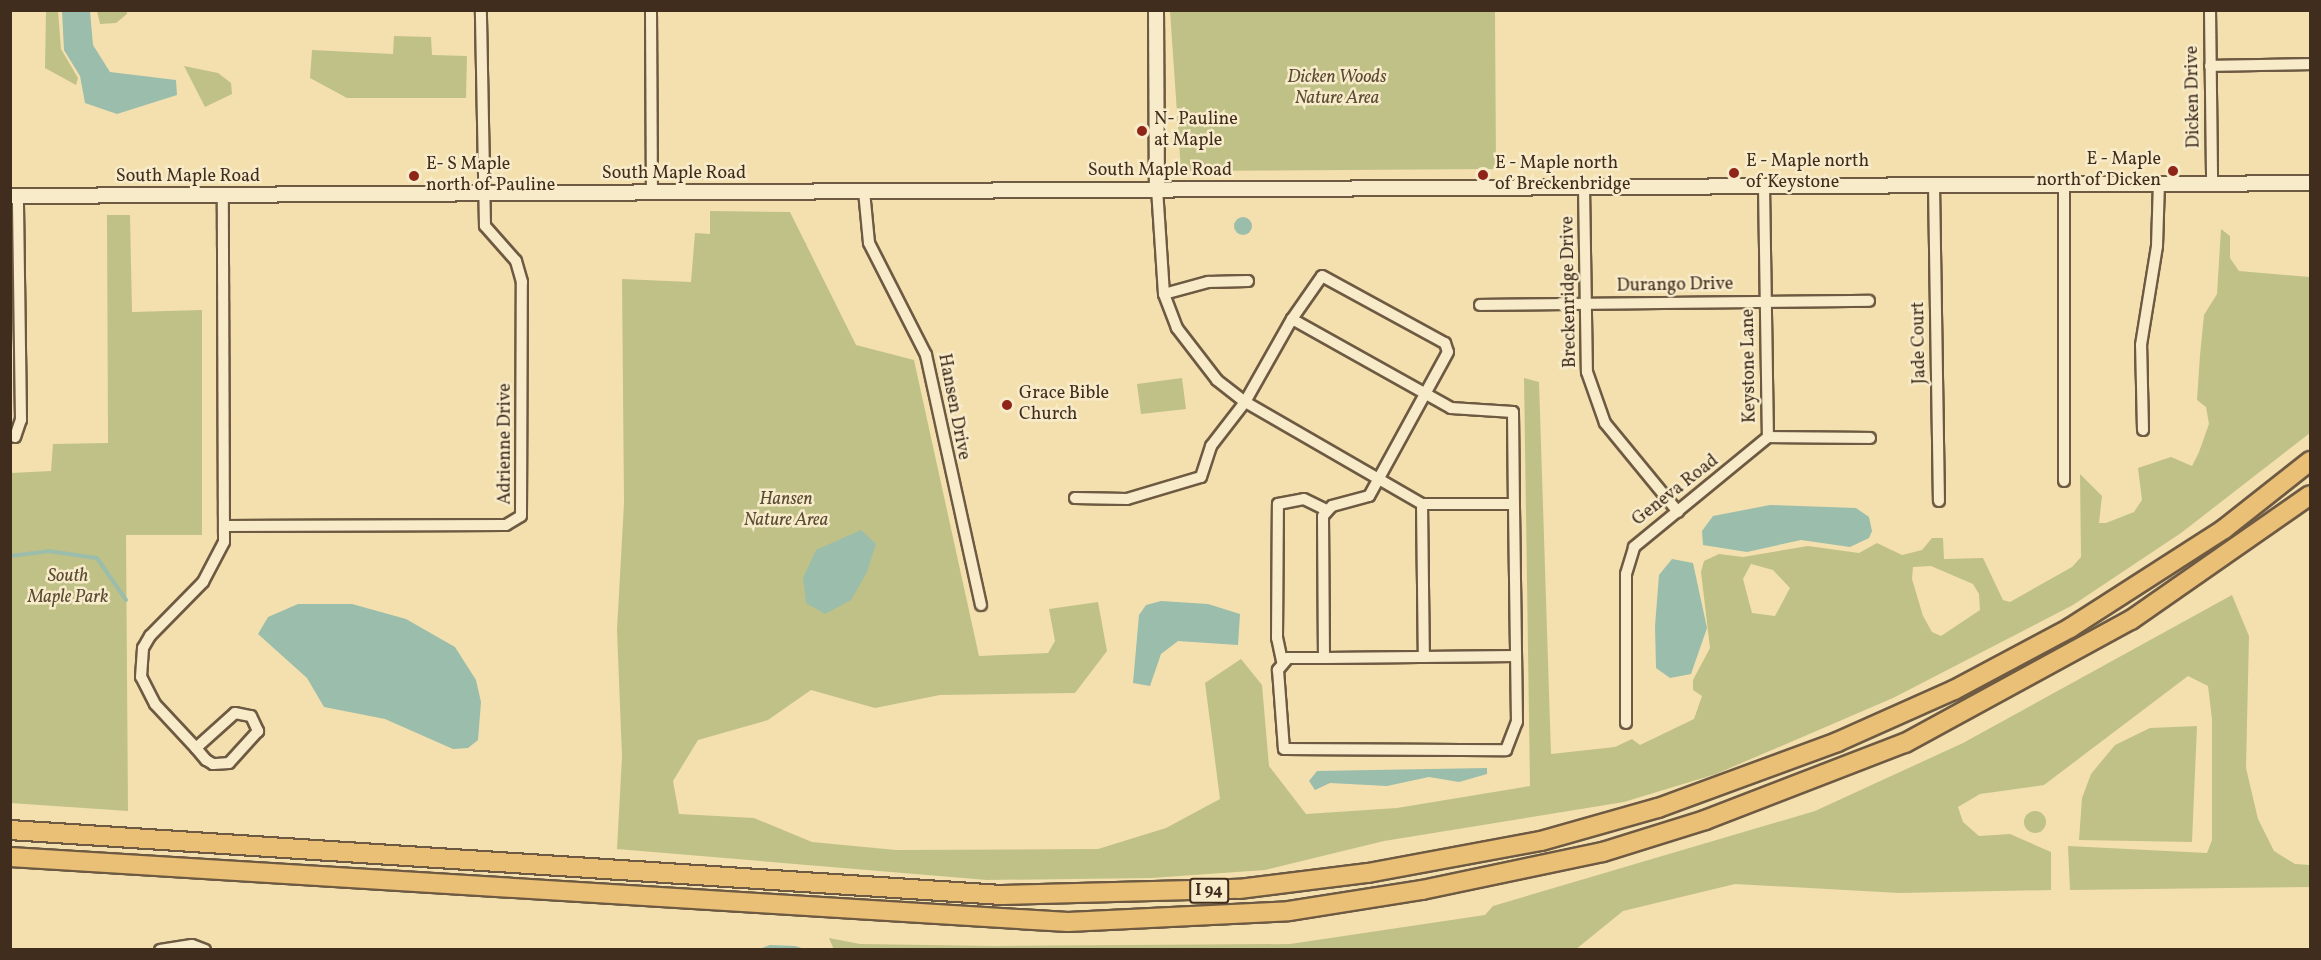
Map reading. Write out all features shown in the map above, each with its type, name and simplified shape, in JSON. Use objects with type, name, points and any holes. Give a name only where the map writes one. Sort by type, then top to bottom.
[{"type":"highway","name":"I 94","points":[[10,830],[1002,896],[1239,889],[1368,873],[1541,841],[1658,808],[1837,742],[1954,690],[2070,628],[2224,529],[2310,461]]},
{"type":"highway","name":"I 94","points":[[10,857],[1068,922],[1266,913],[1422,890],[1615,848],[1706,820],[1905,743],[2140,615],[2310,495]]},
{"type":"street","points":[[482,10],[484,193]]},
{"type":"street","points":[[651,10],[652,192]]},
{"type":"street","points":[[1156,10],[1157,188],[1164,294],[1195,357],[1245,402],[1422,504],[1514,504]]},
{"type":"street","name":"Dicken Drive","points":[[2210,10],[2212,183]]},
{"type":"street","points":[[2210,66],[2310,64]]},
{"type":"street","points":[[2143,430],[2141,345],[2157,246],[2159,183]]},
{"type":"street","name":"South Maple Road","points":[[14,196],[2310,183]]},
{"type":"street","points":[[2064,184],[2064,481]]},
{"type":"street","name":"Jade Court","points":[[1934,185],[1939,501]]},
{"type":"street","name":"Keystone Lane","points":[[1764,186],[1768,437]]},
{"type":"street","name":"Breckenridge Drive","points":[[1584,187],[1587,372],[1605,423],[1678,512]]},
{"type":"street","name":"Hansen Drive","points":[[864,191],[869,243],[926,355],[981,605]]},
{"type":"street","name":"Adrienne Drive","points":[[224,526],[518,521],[523,508],[522,282],[516,261],[487,233],[484,193]]},
{"type":"street","points":[[196,748],[235,713],[244,713],[255,722],[255,739],[229,763],[213,764],[196,748],[145,692],[141,660],[150,636],[215,567],[224,526],[223,194]]},
{"type":"street","points":[[14,196],[21,420],[15,437]]},
{"type":"street","points":[[1075,498],[1127,499],[1201,477],[1211,446],[1245,402],[1292,319],[1315,280],[1330,278],[1444,343],[1446,362],[1427,394],[1369,496],[1326,510],[1304,499],[1278,504],[1276,638],[1282,661],[1279,742],[1290,752],[1500,752],[1515,733],[1513,412],[1463,412],[1427,394],[1292,319]]},
{"type":"street","points":[[1164,294],[1208,282],[1248,281]]},
{"type":"street","name":"Durango Drive","points":[[1480,304],[1869,301]]},
{"type":"street","points":[[1768,437],[1870,438]]},
{"type":"street","name":"Geneva Road","points":[[1626,723],[1629,559],[1646,534],[1678,512],[1768,437]]},
{"type":"street","points":[[1422,504],[1424,657]]},
{"type":"street","points":[[1324,658],[1322,522],[1326,510]]},
{"type":"street","points":[[1282,661],[1324,658],[1516,656]]},
{"type":"street","points":[[160,950],[192,945],[206,950]]},
{"type":"green space","points":[[46,11],[58,11],[61,49],[78,78],[76,85],[45,68]]},
{"type":"green space","points":[[97,11],[127,11],[127,14],[116,23],[100,24]]},
{"type":"green space","name":"Dicken Woods Nature Area","points":[[1170,11],[1495,11],[1496,169],[1181,171]]},
{"type":"green space","points":[[394,36],[431,37],[432,55],[467,56],[466,98],[347,98],[310,78],[312,50],[393,54]]},
{"type":"green space","points":[[184,66],[218,73],[231,83],[232,94],[205,107]]},
{"type":"green space","name":"Hansen Nature Area","points":[[710,211],[790,212],[856,345],[914,360],[979,656],[1048,653],[1055,641],[1049,609],[1098,602],[1107,651],[1075,693],[940,695],[875,708],[811,690],[768,720],[698,740],[673,781],[679,814],[754,818],[812,842],[896,850],[1098,849],[1166,828],[1220,799],[1205,683],[1241,659],[1262,685],[1269,766],[1306,814],[1397,808],[1530,786],[1524,378],[1539,382],[1551,754],[1615,747],[1632,739],[1640,745],[1694,719],[1702,696],[1693,690],[1693,680],[1710,648],[1701,572],[1704,561],[1719,554],[1743,557],[1808,546],[1859,553],[1877,543],[1902,555],[1922,550],[1932,538],[1943,538],[1944,559],[1983,558],[2003,600],[2010,602],[2072,567],[2081,557],[2080,474],[2102,496],[2099,523],[2106,523],[2134,512],[2142,500],[2138,468],[2171,457],[2192,466],[2199,452],[2209,424],[2206,407],[2197,400],[2200,355],[2204,315],[2217,294],[2221,229],[2230,236],[2230,258],[2239,271],[2310,277],[2310,433],[2181,533],[2073,605],[1893,698],[1716,774],[1624,802],[1384,841],[1265,870],[1151,878],[987,880],[617,849],[622,757],[617,630],[624,503],[622,279],[691,282],[695,233],[710,234]],"holes":[[[1751,564],[1773,570],[1790,588],[1775,616],[1752,613],[1743,579]],[[1931,566],[1973,584],[1979,594],[1980,610],[1941,636],[1932,632],[1923,616],[1912,579],[1913,567]]]},
{"type":"green space","name":"South Maple Park","points":[[107,215],[130,215],[132,312],[202,310],[202,535],[126,535],[128,811],[10,803],[11,473],[51,471],[53,444],[108,443]]},
{"type":"green space","points":[[1182,378],[1186,409],[1141,414],[1137,384]]},
{"type":"green space","points":[[2232,595],[2249,636],[2246,768],[2258,819],[2274,851],[2295,864],[2310,865],[2310,887],[2070,890],[2068,846],[2207,853],[2212,840],[2212,719],[2208,686],[2188,676],[2044,785],[1980,794],[1958,807],[1963,822],[1979,836],[2010,834],[2051,852],[2051,890],[1899,893],[1735,884],[1623,911],[1575,950],[834,950],[829,938],[860,944],[996,946],[1290,944],[1485,915],[1493,906],[1815,811],[1963,743]]},
{"type":"green space","points":[[2197,726],[2192,842],[2079,840],[2082,798],[2091,774],[2115,745],[2150,728]]},
{"type":"green space","points":[[2035,811],[2043,814],[2046,822],[2043,830],[2035,833],[2027,830],[2024,822],[2027,814]]},
{"type":"shaded area","points":[[62,11],[90,11],[93,45],[110,72],[176,80],[177,95],[117,114],[85,103],[80,76],[64,50]]},
{"type":"shaded area","points":[[1239,217],[1247,217],[1252,222],[1250,233],[1239,235],[1234,230],[1234,222]]},
{"type":"shaded area","points":[[1770,505],[1856,508],[1869,517],[1872,531],[1869,538],[1850,547],[1801,540],[1747,552],[1703,545],[1702,531],[1713,516]]},
{"type":"shaded area","points":[[861,530],[876,544],[867,572],[851,600],[825,614],[806,603],[803,578],[816,550]]},
{"type":"shaded area","points":[[1672,559],[1693,563],[1707,628],[1691,674],[1670,678],[1656,668],[1655,626],[1659,575]]},
{"type":"shaded area","points":[[1161,601],[1208,604],[1240,614],[1238,645],[1178,641],[1161,654],[1150,686],[1133,683],[1139,615],[1146,605]]},
{"type":"shaded area","points":[[298,604],[352,604],[406,619],[455,647],[476,680],[481,702],[478,740],[468,748],[453,749],[385,719],[324,707],[307,678],[258,634],[268,617]]},
{"type":"shaded area","points":[[1487,768],[1487,774],[1459,782],[1429,777],[1387,786],[1330,783],[1315,790],[1309,781],[1317,771]]},
{"type":"shaded area","points":[[770,945],[795,946],[805,949],[759,949]]},
{"type":"waterway","points":[[10,556],[48,551],[97,558],[126,600]]},
{"type":"place","name":"N- Pauline at Maple","points":[[1142,131]]},
{"type":"place","name":"E - Maple north of Dicken","points":[[2173,171]]},
{"type":"place","name":"E - Maple north of Keystone","points":[[1734,173]]},
{"type":"place","name":"E - Maple north of Breckenbridge","points":[[1483,175]]},
{"type":"place","name":"E- S Maple north of Pauline","points":[[414,176]]},
{"type":"place","name":"Grace Bible Church","points":[[1007,405]]}]
